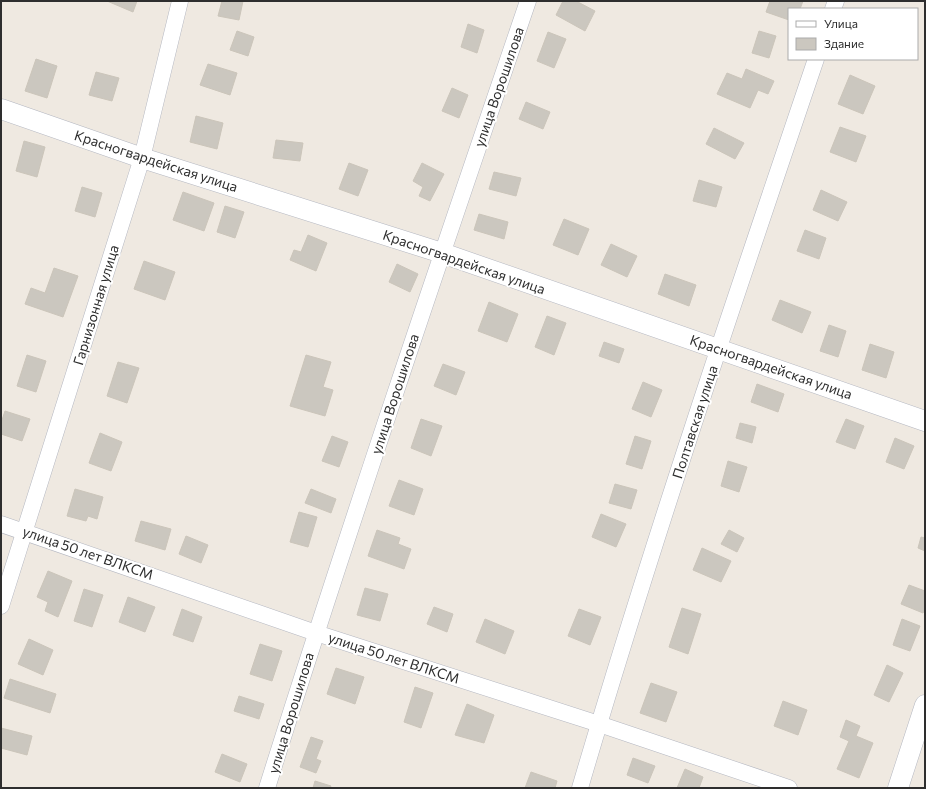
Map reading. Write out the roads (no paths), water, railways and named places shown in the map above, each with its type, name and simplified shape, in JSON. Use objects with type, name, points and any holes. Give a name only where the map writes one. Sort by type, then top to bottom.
[{"type":"street","name":"Гарнизонная улица","points":[[1,606],[142,158],[180,1]]},
{"type":"street","name":"улица Ворошилова","points":[[267,788],[316,633],[442,253],[528,1]]},
{"type":"street","name":"Полтавская улица","points":[[580,788],[598,724],[718,349],[816,60]]},
{"type":"street","name":"Красногвардейская улица","points":[[1,110],[142,158],[442,253],[925,421]]},
{"type":"street","name":"улица 50 лет ВЛКСМ","points":[[1,524],[25,531],[316,633],[598,724],[789,788]]},
{"type":"street","points":[[898,788],[925,704]]}]
